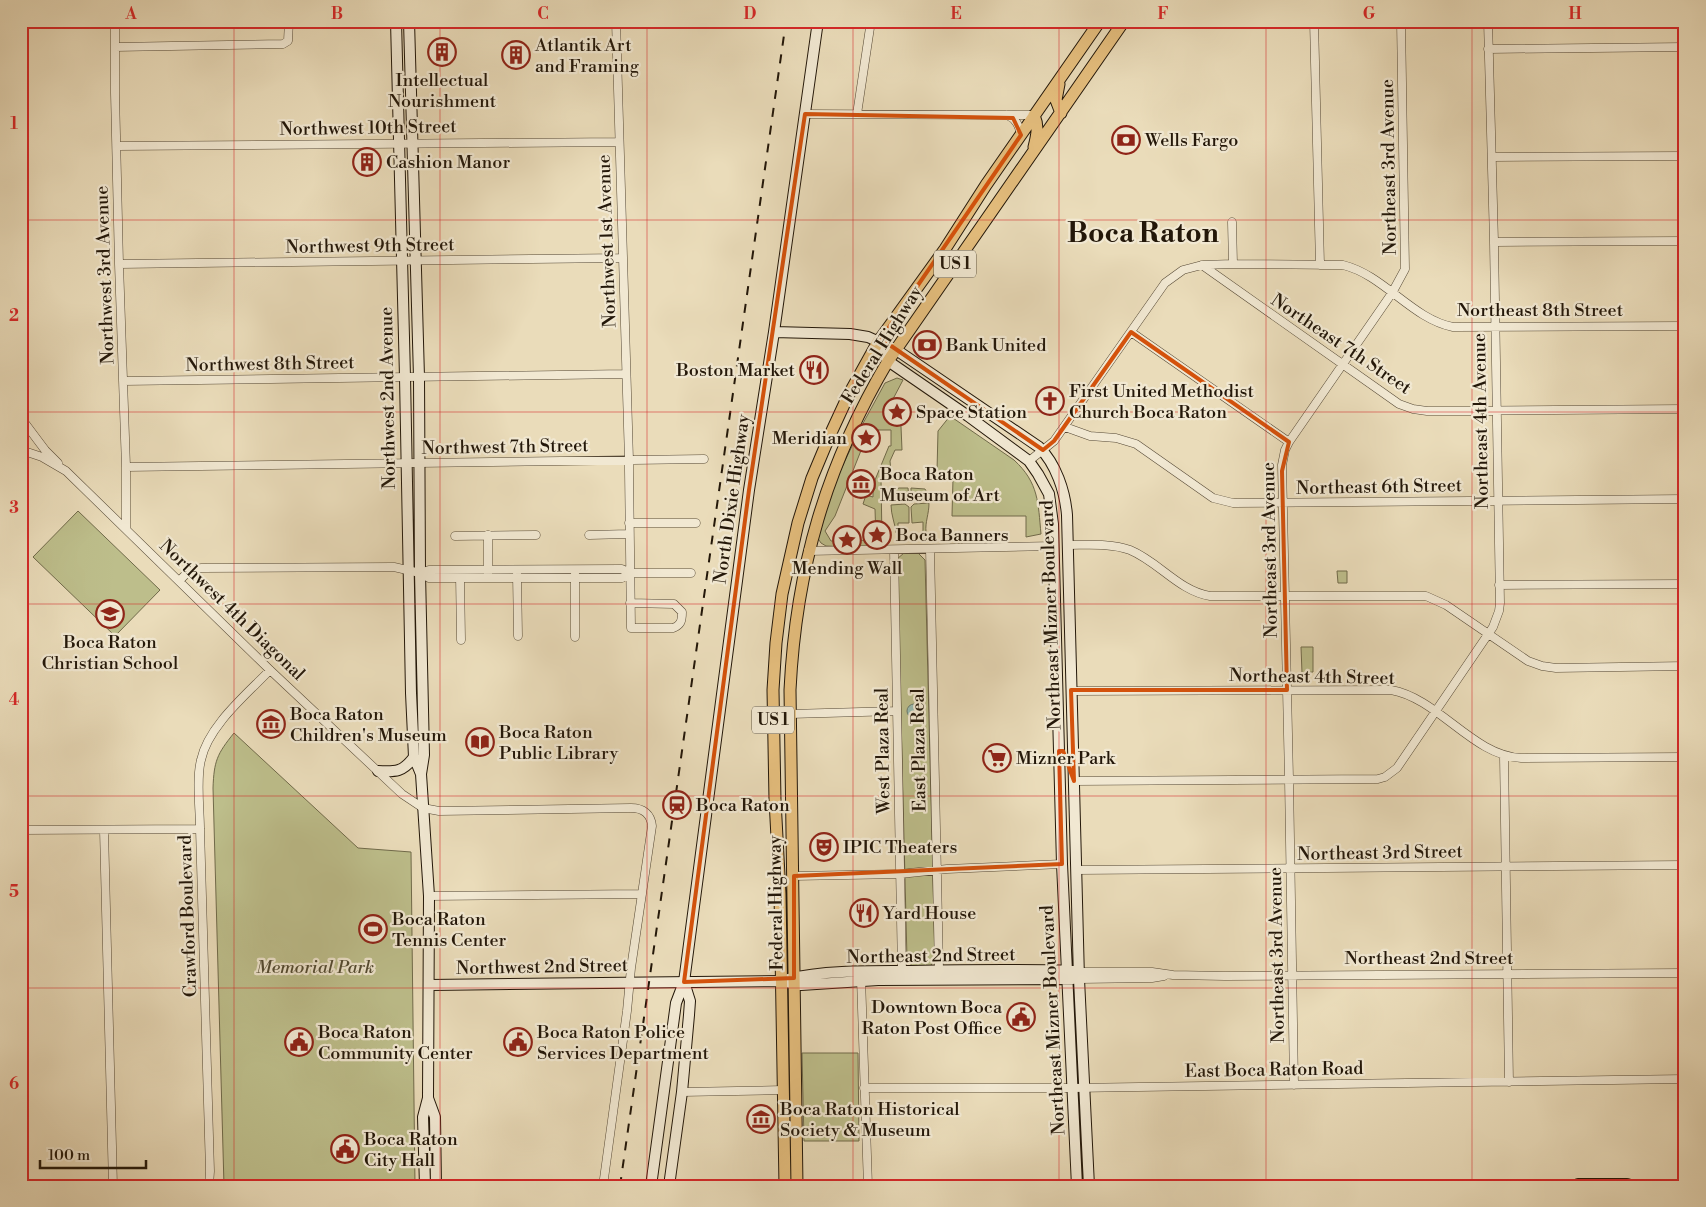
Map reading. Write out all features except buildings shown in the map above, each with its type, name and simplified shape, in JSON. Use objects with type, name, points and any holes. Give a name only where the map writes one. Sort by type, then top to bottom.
[{"type":"main road","name":"Northwest 2nd Avenue","points":[[396,21],[411,693],[414,757],[421,774]]},
{"type":"main road","name":"Northwest 2nd Avenue","points":[[409,21],[419,377],[420,573],[424,755],[421,774],[430,896],[428,1098],[423,1117],[425,1186]]},
{"type":"main road","name":"North Dixie Highway","points":[[651,1186],[676,1003],[684,982],[749,490],[774,332],[818,21]]},
{"type":"main road","name":"Federal Highway","points":[[785,1186],[780,894],[773,706],[776,643],[786,573],[798,523],[810,484],[830,435],[848,396],[878,342],[944,249],[1060,78],[1091,27],[1100,21]]},
{"type":"main road","name":"Federal Highway","points":[[797,1186],[794,876],[790,714],[793,644],[799,595],[808,551],[821,504],[843,448],[865,401],[888,361],[1124,21]]},
{"type":"main road","points":[[1060,78],[1056,100],[1061,113]]},
{"type":"main road","points":[[1033,154],[1037,132],[1037,123],[1034,115]]},
{"type":"main road","points":[[774,332],[850,334],[868,337],[878,342]]},
{"type":"main road","name":"Northeast Mizner Boulevard","points":[[878,342],[896,349],[1042,451],[1058,477],[1066,502],[1079,975],[1089,1186]]},
{"type":"main road","name":"Northeast Mizner Boulevard","points":[[878,342],[888,361],[1029,461],[1049,494],[1054,524],[1062,864],[1077,1186]]},
{"type":"main road","points":[[968,416],[977,404]]},
{"type":"main road","points":[[798,523],[808,551]]},
{"type":"main road","points":[[786,573],[794,578],[799,595]]},
{"type":"main road","points":[[1057,668],[1064,680],[1065,700],[1072,716]]},
{"type":"main road","points":[[1059,749],[1063,752],[1074,780]]},
{"type":"main road","points":[[378,771],[400,770],[408,766],[414,757]]},
{"type":"main road","name":"Northeast 2nd Street","points":[[654,982],[794,981],[801,985],[902,971],[936,975],[1079,975]]},
{"type":"main road","name":"Northeast 2nd Street","points":[[861,976],[908,980],[936,975]]},
{"type":"main road","name":"Northwest 2nd Street","points":[[430,985],[654,982]]},
{"type":"main road","name":"North Dixie Highway","points":[[669,1186],[682,1092],[690,1001],[684,982]]},
{"type":"main road","name":"Northwest 2nd Avenue","points":[[428,1098],[435,1117],[436,1186]]},
{"type":"main road","points":[[1576,1186],[1578,1184],[1627,1184],[1633,1186]]},
{"type":"street","name":"Northwest 3rd Avenue","points":[[116,21],[116,146],[124,381],[126,528]]},
{"type":"street","points":[[115,47],[282,44],[288,41],[289,21]]},
{"type":"street","name":"Northwest 1st Avenue","points":[[616,21],[629,460],[629,524],[630,534],[630,603],[631,628],[673,628],[678,627],[682,618],[680,609],[674,604],[630,603]]},
{"type":"street","points":[[857,114],[871,21]]},
{"type":"street","points":[[1314,21],[1320,265]]},
{"type":"street","name":"Northeast 3rd Avenue","points":[[1294,1085],[1282,464],[1289,442],[1392,293],[1405,269],[1401,21]]},
{"type":"street","name":"Northeast 4th Avenue","points":[[1289,780],[1378,779],[1385,777],[1396,768],[1489,634],[1499,611],[1494,242],[1488,21]]},
{"type":"street","points":[[1488,49],[1685,47]]},
{"type":"street","points":[[805,114],[1034,115]]},
{"type":"street","points":[[1007,115],[1017,122],[1021,135]]},
{"type":"street","name":"Northwest 10th Street","points":[[116,146],[619,142]]},
{"type":"street","points":[[1492,157],[1685,156]]},
{"type":"street","points":[[1232,222],[1233,264]]},
{"type":"street","points":[[1494,242],[1685,241]]},
{"type":"street","name":"Northwest 9th Street","points":[[119,264],[622,258]]},
{"type":"street","name":"Northeast 8th Street","points":[[1029,461],[1054,441],[1170,278],[1183,270],[1202,266],[1233,264],[1343,265],[1352,267],[1439,323],[1460,327],[1685,326]]},
{"type":"street","name":"Northeast 7th Street","points":[[1202,266],[1399,404],[1412,409],[1427,411],[1685,409]]},
{"type":"street","points":[[1131,332],[1289,442]]},
{"type":"street","name":"Northwest 8th Street","points":[[124,381],[626,374]]},
{"type":"street","name":"Northwest 4th Diagonal","points":[[21,418],[45,450],[270,670],[405,797],[423,808]]},
{"type":"street","name":"Northeast 6th Street","points":[[1064,427],[1090,436],[1116,438],[1136,444],[1214,498],[1233,503],[1685,499]]},
{"type":"street","name":"Northwest 4th Diagonal","points":[[21,450],[42,457],[66,471]]},
{"type":"street","name":"Northwest 7th Street","points":[[126,467],[704,459]]},
{"type":"street","points":[[629,524],[696,522]]},
{"type":"street","points":[[588,534],[630,534]]},
{"type":"street","points":[[455,536],[536,536]]},
{"type":"street","points":[[488,536],[488,578]]},
{"type":"street","points":[[1068,544],[1114,546],[1128,549],[1190,590],[1203,595],[1218,597],[1426,596],[1446,605],[1528,661],[1549,668],[1685,666]]},
{"type":"street","points":[[808,551],[1054,546]]},
{"type":"street","name":"East Plaza Real","points":[[930,549],[937,870],[936,975]]},
{"type":"street","name":"West Plaza Real","points":[[894,550],[902,971]]},
{"type":"street","points":[[180,580],[188,572],[202,568],[394,567],[408,569],[429,578],[460,579],[575,574]]},
{"type":"street","points":[[420,573],[428,570],[516,570],[622,578],[630,573],[691,573]]},
{"type":"street","points":[[460,570],[461,640]]},
{"type":"street","points":[[516,570],[518,636]]},
{"type":"street","points":[[575,574],[575,637]]},
{"type":"street","points":[[1499,585],[1685,584]]},
{"type":"street","name":"Crawford Boulevard","points":[[209,1186],[199,770],[207,743],[222,721],[270,670]]},
{"type":"street","name":"Northeast 4th Street","points":[[1071,691],[1391,690],[1412,696],[1489,749],[1504,756],[1521,758],[1685,757]]},
{"type":"street","points":[[790,714],[897,712]]},
{"type":"street","points":[[1504,756],[1510,1082]]},
{"type":"street","points":[[1074,780],[1289,780]]},
{"type":"street","points":[[423,808],[439,811],[639,808],[649,816],[652,826],[603,1186]]},
{"type":"street","points":[[21,830],[200,829]]},
{"type":"street","points":[[104,830],[113,1186]]},
{"type":"street","points":[[794,876],[900,874],[937,870],[1062,864]]},
{"type":"street","name":"Northeast 3rd Street","points":[[1076,870],[1685,865]]},
{"type":"street","points":[[430,896],[642,894]]},
{"type":"street","points":[[902,971],[908,980]]},
{"type":"street","name":"Northeast 2nd Street","points":[[1079,975],[1133,975],[1152,978],[1173,975],[1685,973]]},
{"type":"street","points":[[861,976],[868,1186]]},
{"type":"street","name":"East Boca Raton Road","points":[[864,1088],[1084,1088],[1685,1080]]},
{"type":"street","points":[[682,1092],[783,1090]]},
{"type":"highlighted area","points":[[805,114],[1013,118],[1021,135],[881,339],[1043,450],[1054,441],[1131,332],[1289,442],[1282,471],[1287,690],[1071,690],[1074,781],[1063,751],[1059,751],[1062,864],[794,876],[794,978],[684,982],[749,490]]},
{"type":"green space","points":[[897,378],[903,380],[893,399],[900,403],[902,450],[895,450],[890,461],[891,472],[881,479],[882,540],[876,540],[876,548],[826,546],[817,537],[834,484],[861,427],[885,383]],"holes":[[[871,430],[891,430],[891,446],[889,446],[875,480],[873,497],[866,495],[863,504],[875,509],[876,540],[831,541],[825,531],[835,516],[862,448],[871,452],[873,447],[871,446]]]},
{"type":"green space","points":[[950,416],[1014,460],[1022,469],[1033,485],[1036,494],[1041,534],[1026,537],[1026,516],[952,516],[953,479],[937,471],[938,431]]},
{"type":"green space","points":[[899,488],[908,488],[909,498],[905,501],[890,502],[892,493]]},
{"type":"green space","points":[[911,488],[925,489],[930,501],[913,500],[911,498]]},
{"type":"green space","points":[[929,503],[926,532],[923,532],[923,522],[912,523],[911,507],[914,504]]},
{"type":"green space","points":[[905,504],[909,507],[909,523],[898,523],[898,533],[896,533],[891,505]]},
{"type":"green space","points":[[78,511],[160,590],[115,636],[33,557]]},
{"type":"green space","points":[[904,553],[918,553],[925,560],[935,959],[929,968],[913,967],[907,959],[897,559]]},
{"type":"green space","points":[[1337,571],[1347,571],[1347,583],[1338,583]]},
{"type":"green space","points":[[1301,647],[1313,647],[1313,672],[1302,673]]},
{"type":"green space","name":"Memorial Park","points":[[234,733],[358,848],[411,852],[415,1185],[224,1186],[213,788],[217,758]]},
{"type":"green space","points":[[802,1053],[858,1053],[859,1141],[804,1141]]},
{"type":"water","points":[[914,704],[919,706],[921,711],[919,716],[914,718],[909,716],[907,711],[909,706]]},
{"type":"railway","points":[[620,1186],[786,21]]},
{"type":"place","name":"Intellectual Nourishment","points":[[442,52]]},
{"type":"place","name":"Atlantik Art and Framing","points":[[516,55]]},
{"type":"place","name":"Wells Fargo","points":[[1126,140]]},
{"type":"place","name":"Cashion Manor","points":[[367,162]]},
{"type":"place","name":"Bank United","points":[[927,345]]},
{"type":"place","name":"Boston Market","points":[[814,370]]},
{"type":"place","name":"First United Methodist Church Boca Raton","points":[[1050,401]]},
{"type":"place","name":"Space Station","points":[[897,412]]},
{"type":"place","name":"Meridian","points":[[866,438]]},
{"type":"place","name":"Boca Raton Museum of Art","points":[[861,484]]},
{"type":"place","name":"Boca Banners","points":[[877,535]]},
{"type":"place","name":"Mending Wall","points":[[847,540]]},
{"type":"place","name":"Boca Raton Christian School","points":[[110,614]]},
{"type":"place","name":"Boca Raton Children's Museum","points":[[271,724]]},
{"type":"place","name":"Boca Raton Public Library","points":[[480,742]]},
{"type":"place","name":"Mizner Park","points":[[997,758]]},
{"type":"place","name":"Boca Raton","points":[[677,805]]},
{"type":"place","name":"IPIC Theaters","points":[[824,847]]},
{"type":"place","name":"Yard House","points":[[864,913]]},
{"type":"place","name":"Boca Raton Tennis Center","points":[[373,929]]},
{"type":"place","name":"Downtown Boca Raton Post Office","points":[[1021,1017]]},
{"type":"place","name":"Boca Raton Community Center","points":[[299,1042]]},
{"type":"place","name":"Boca Raton Police Services Department","points":[[518,1042]]},
{"type":"place","name":"Boca Raton Historical Society & Museum","points":[[761,1119]]},
{"type":"place","name":"Boca Raton City Hall","points":[[345,1149]]},
{"type":"district","name":"Boca Raton","points":[[1143,233]]}]
